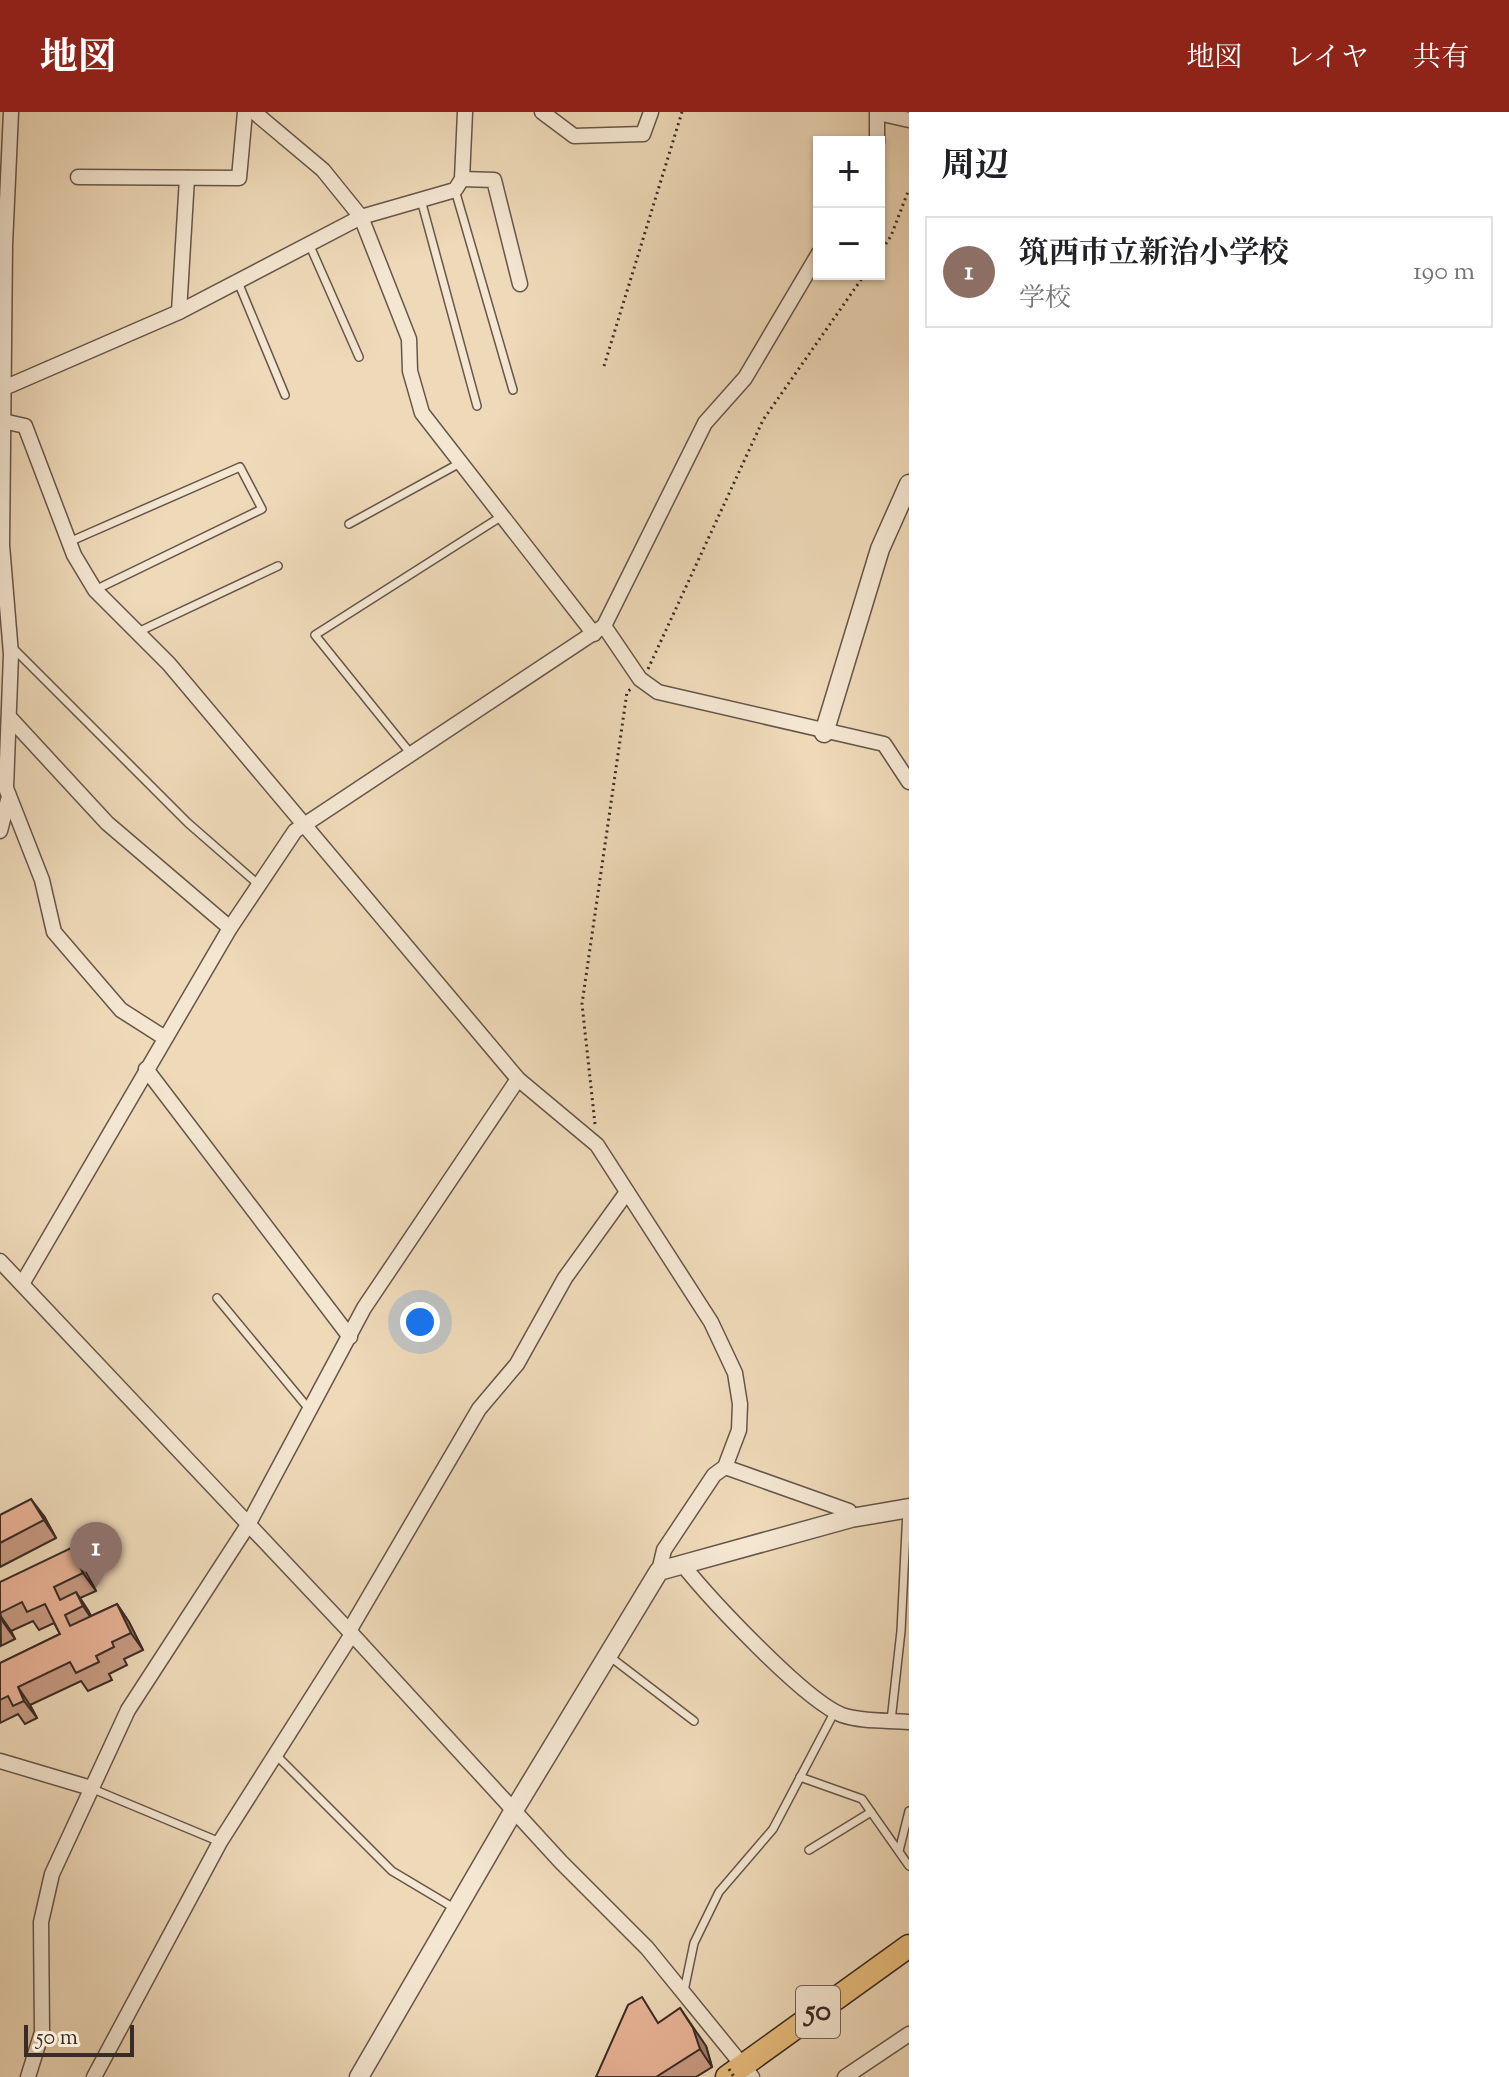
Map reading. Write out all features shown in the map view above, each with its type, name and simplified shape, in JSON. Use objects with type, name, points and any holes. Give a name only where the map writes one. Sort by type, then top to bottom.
[{"type":"highway","name":"50","points":[[737,2073],[909,1946]]},
{"type":"street","points":[[78,177],[239,178],[245,112]]},
{"type":"street","points":[[254,112],[323,170],[361,217],[409,339],[410,371],[422,413],[502,516],[643,681],[658,692],[824,733],[884,744],[909,782]]},
{"type":"street","points":[[458,184],[465,112]]},
{"type":"street","points":[[542,112],[574,136],[643,134],[651,112]]},
{"type":"street","points":[[877,136],[878,112],[909,120]]},
{"type":"street","points":[[7,116],[1,545],[10,645],[11,719],[6,788],[42,880],[54,932],[121,1010],[165,1038]]},
{"type":"street","points":[[179,312],[187,178]]},
{"type":"street","points":[[4,388],[179,312],[361,217],[458,184],[494,180],[520,284]]},
{"type":"street","points":[[22,1284],[230,928],[295,831],[308,826],[599,630],[705,423],[745,378],[813,263]]},
{"type":"street","points":[[3,421],[25,426],[69,542],[95,590],[169,664],[518,1079],[597,1145],[730,1358],[740,1404],[739,1430],[725,1467],[714,1475],[664,1550],[659,1571],[514,1810],[359,2077]]},
{"type":"street","points":[[824,733],[880,549],[909,484]]},
{"type":"street","points":[[11,719],[107,823],[230,928]]},
{"type":"street","points":[[0,831],[9,800]]},
{"type":"street","points":[[146,1069],[350,1337]]},
{"type":"street","points":[[28,2077],[37,2055],[44,2013],[41,1922],[44,1903],[52,1874],[91,1788],[150,1673],[248,1525],[364,1308],[518,1079]]},
{"type":"street","points":[[94,2077],[220,1842],[351,1632],[479,1409],[517,1364],[565,1278],[627,1192]]},
{"type":"street","points":[[0,1261],[647,1948],[683,1993],[737,2073]]},
{"type":"street","points":[[725,1467],[849,1511],[851,1518]]},
{"type":"street","points":[[659,1571],[851,1518],[908,1508]]},
{"type":"street","points":[[682,1564],[805,1690],[835,1711],[855,1718],[909,1722]]},
{"type":"street","points":[[0,1761],[91,1788]]},
{"type":"street","points":[[845,2077],[909,2034]]},
{"type":"lane","points":[[458,184],[513,390]]},
{"type":"lane","points":[[420,198],[477,406]]},
{"type":"lane","points":[[310,246],[359,357]]},
{"type":"lane","points":[[238,282],[285,395]]},
{"type":"lane","points":[[349,524],[460,463]]},
{"type":"lane","points":[[69,542],[240,467],[262,509],[95,590]]},
{"type":"lane","points":[[412,756],[315,635],[502,516]]},
{"type":"lane","points":[[136,633],[278,566]]},
{"type":"lane","points":[[10,645],[188,823],[259,885]]},
{"type":"lane","points":[[217,1298],[311,1410]]},
{"type":"lane","points":[[891,1721],[901,1631],[908,1508]]},
{"type":"lane","points":[[608,1655],[694,1721]]},
{"type":"lane","points":[[683,1993],[694,1943],[719,1892],[773,1829],[835,1711]]},
{"type":"lane","points":[[275,1755],[392,1871],[456,1909]]},
{"type":"lane","points":[[800,1777],[862,1799],[909,1866]]},
{"type":"lane","points":[[91,1788],[220,1842]]},
{"type":"lane","points":[[899,1851],[909,1811]]},
{"type":"lane","points":[[809,1850],[871,1812]]},
{"type":"path","points":[[604,366],[682,112]]},
{"type":"path","points":[[885,245],[909,189]]},
{"type":"path","points":[[597,1145],[582,1004],[587,949],[627,692],[643,681],[763,420],[861,280]]},
{"type":"building","points":[[31,1499],[44,1520],[0,1543],[0,1515]]},
{"type":"building","points":[[71,1548],[83,1573],[54,1587],[60,1600],[76,1592],[83,1606],[65,1615],[70,1626],[117,1604],[131,1633],[112,1642],[114,1647],[96,1656],[99,1662],[76,1673],[70,1662],[18,1687],[24,1701],[13,1706],[8,1696],[0,1700],[0,1663],[60,1634],[45,1604],[27,1612],[22,1602],[0,1613],[0,1582]]},
{"type":"building","points":[[642,1997],[658,2023],[680,2008],[693,2028],[700,2049],[656,2077],[596,2077],[628,2005]]},
{"type":"place","name":"筑西市立新治小学校","points":[[96,1588]]}]
